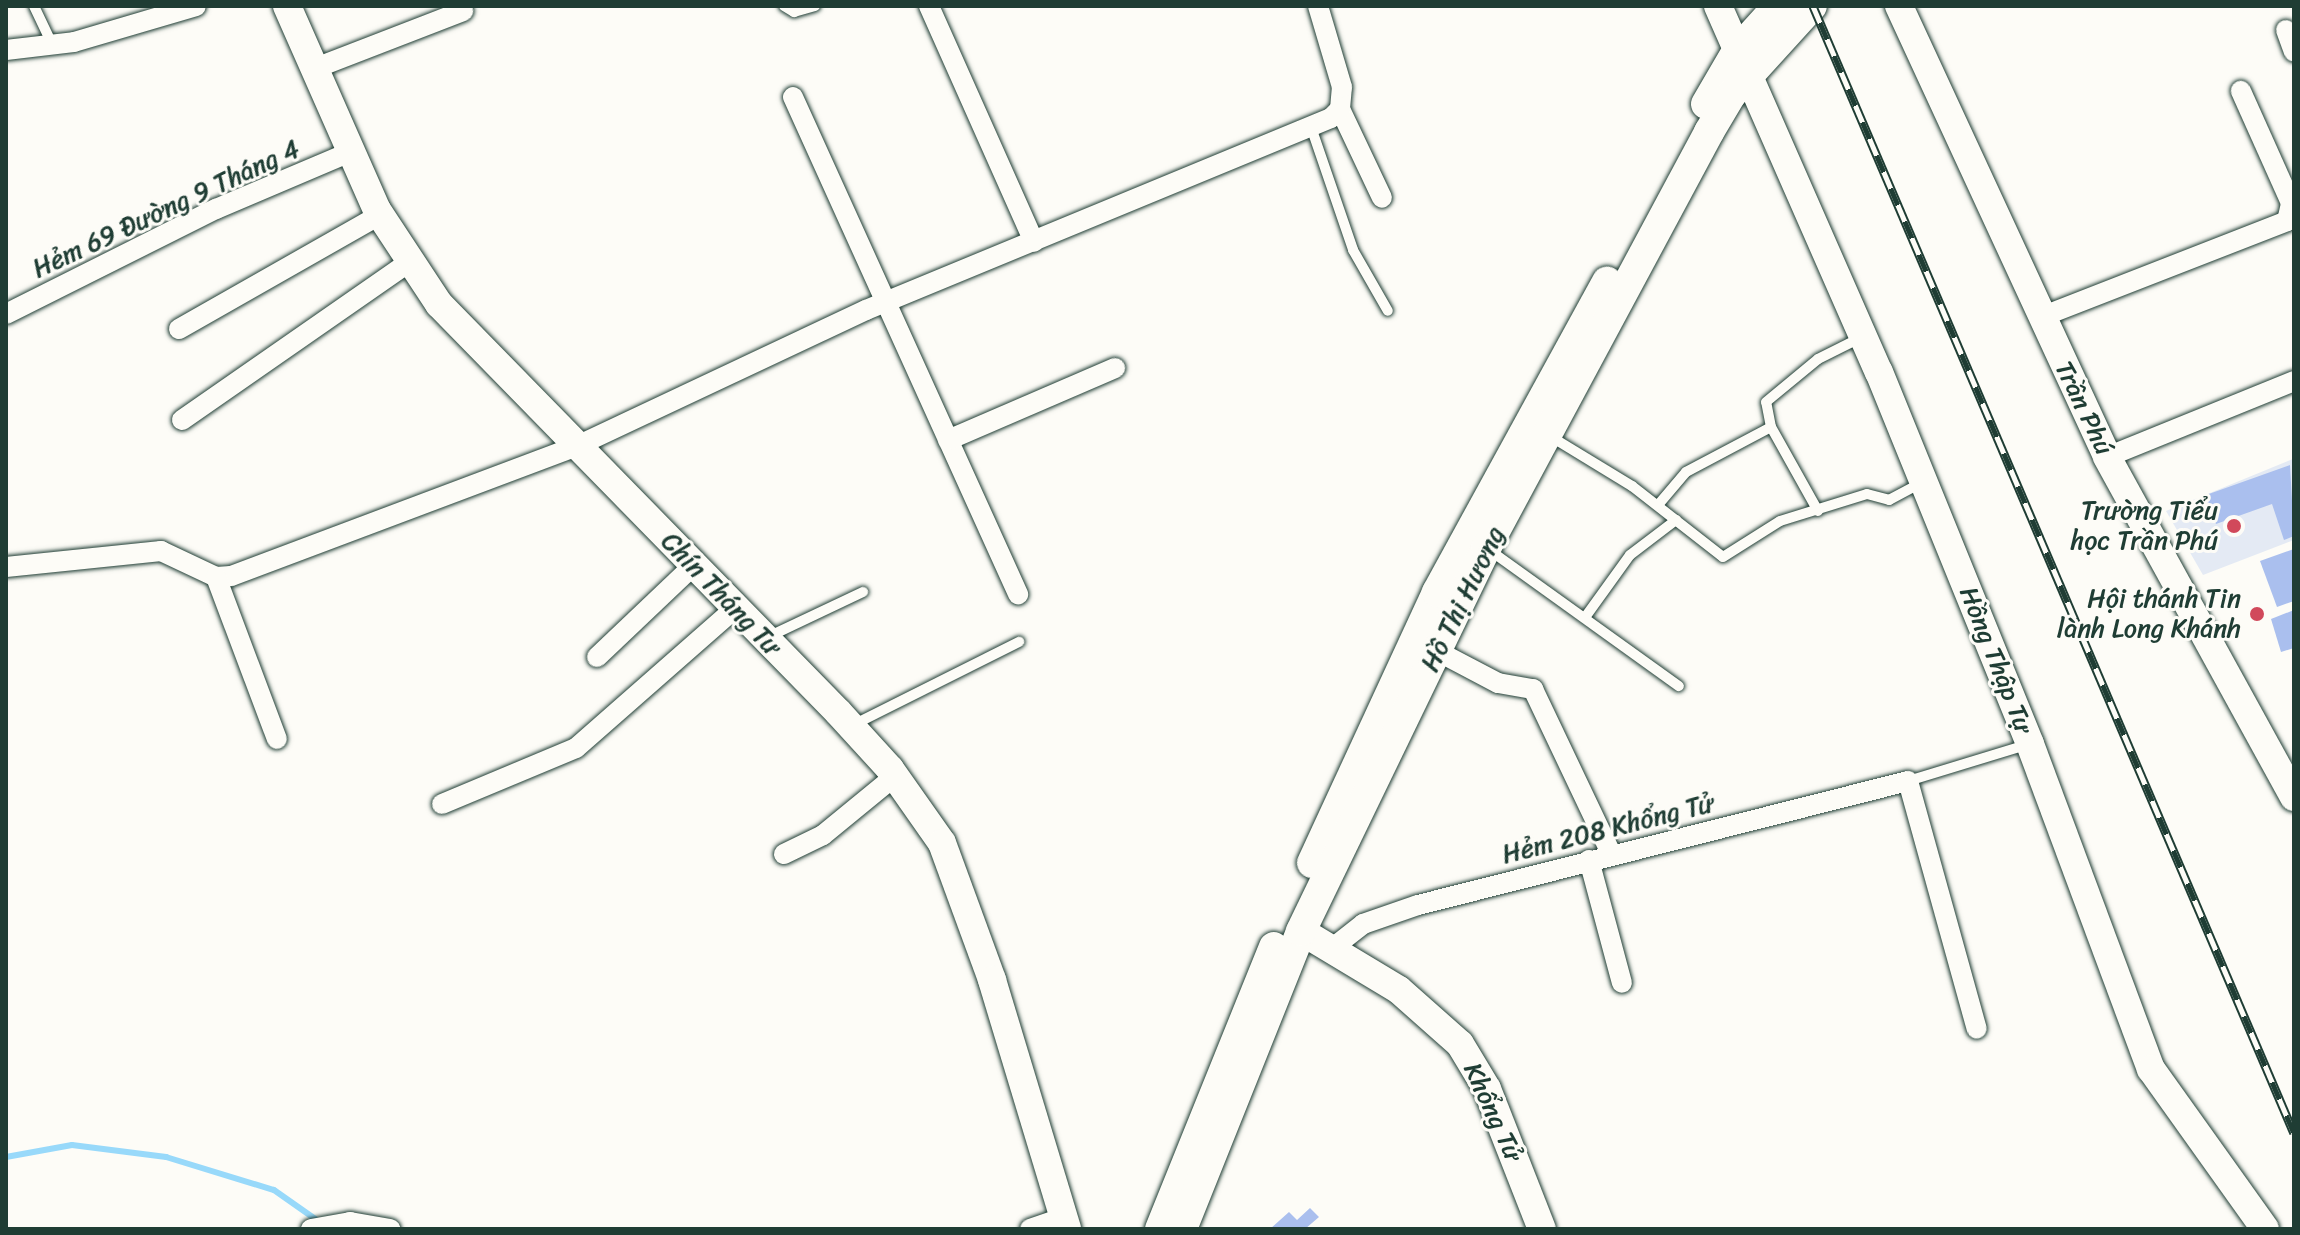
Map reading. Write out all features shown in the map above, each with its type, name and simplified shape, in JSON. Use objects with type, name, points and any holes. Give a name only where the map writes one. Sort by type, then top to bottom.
[{"type":"main road","name":"Hồ Thị Hương","points":[[1160,1229],[1241,1021],[1437,592],[1778,6]]},
{"type":"main road","name":"Hồ Thị Hương","points":[[1182,1229],[1301,931],[1486,548],[1550,436],[1742,64],[1812,6]]},
{"type":"street","points":[[6,50],[53,46],[196,6]]},
{"type":"street","name":"Chín Tháng Tư","points":[[287,6],[348,153],[408,263],[473,342],[851,726],[895,776],[951,860],[1065,1223]]},
{"type":"street","points":[[929,6],[1034,242]]},
{"type":"street","points":[[1318,6],[1342,87],[1340,109],[1382,198]]},
{"type":"street","name":"Hồng Thập Tự","points":[[1718,6],[1864,336],[1924,481],[2030,744],[2151,1069],[2265,1229]]},
{"type":"street","name":"Trần Phú","points":[[1899,6],[2107,457],[2294,797]]},
{"type":"street","points":[[313,69],[463,11]]},
{"type":"street","points":[[2286,30],[2294,52]]},
{"type":"street","points":[[2041,317],[2287,221],[2291,203],[2241,91]]},
{"type":"street","points":[[793,97],[1018,594]]},
{"type":"street","points":[[216,577],[461,493],[577,446],[886,301],[1311,127],[1340,109]]},
{"type":"street","name":"Hẻm 69 Đường 9 Tháng 4","points":[[6,314],[216,209],[348,153]]},
{"type":"street","points":[[179,329],[380,215]]},
{"type":"street","points":[[182,420],[408,263]]},
{"type":"street","points":[[948,440],[1115,368]]},
{"type":"street","points":[[2107,457],[2294,381]]},
{"type":"street","points":[[6,567],[161,551],[216,577],[277,739]]},
{"type":"street","points":[[597,657],[693,566]]},
{"type":"street","points":[[442,804],[576,748],[734,609]]},
{"type":"street","points":[[1437,651],[1498,683],[1533,689],[1612,855]]},
{"type":"street","points":[[784,854],[823,835],[895,776]]},
{"type":"street","points":[[1908,781],[1977,1029]]},
{"type":"street","name":"Hẻm 208 Khổng Tử","points":[[1330,950],[1363,924],[1391,913],[1908,781]]},
{"type":"street","points":[[1589,860],[1622,983]]},
{"type":"street","name":"Khổng Tử","points":[[1301,931],[1399,990],[1460,1044],[1487,1089],[1542,1229]]},
{"type":"street","points":[[1030,1229],[1065,1223]]},
{"type":"street","points":[[312,1228],[338,1224],[390,1229]]},
{"type":"lane","points":[[34,6],[53,46]]},
{"type":"lane","points":[[784,6],[794,12],[815,6]]},
{"type":"lane","points":[[1311,127],[1363,274],[1388,311]]},
{"type":"lane","points":[[1818,511],[1764,409],[1768,397],[1818,359],[1864,336]]},
{"type":"lane","points":[[1658,505],[1686,472],[1771,427]]},
{"type":"lane","points":[[1550,436],[1658,505],[1723,557],[1766,527],[1867,494],[1889,500],[1924,481]]},
{"type":"lane","points":[[1586,616],[1630,555],[1676,520]]},
{"type":"lane","points":[[1486,548],[1586,616],[1679,686]]},
{"type":"lane","points":[[764,639],[863,592]]},
{"type":"lane","points":[[851,726],[1019,642]]},
{"type":"lane","name":"Hẻm 208 Khổng Tử","points":[[1908,781],[2030,744]]},
{"type":"shaded area","name":"Trường Tiểu học Trần Phú","points":[[2293,459],[2294,540],[2203,575],[2166,511]]},
{"type":"building","points":[[2290,465],[2294,536],[2284,540],[2272,504],[2216,524],[2206,495]]},
{"type":"building","points":[[2294,549],[2294,601],[2277,607],[2260,561]]},
{"type":"building","points":[[2294,610],[2294,648],[2281,652],[2271,619]]},
{"type":"building","points":[[1310,1208],[1319,1217],[1305,1229],[1270,1229],[1289,1212],[1297,1220]]},
{"type":"waterway","points":[[6,1157],[72,1145],[166,1157],[274,1190],[321,1223]]},
{"type":"railway","points":[[1813,6],[2294,1133]]},
{"type":"place","name":"Trường Tiểu học Trần Phú","points":[[2234,526]]},
{"type":"place","name":"Hội thánh Tin lành Long Khánh","points":[[2257,614]]}]
